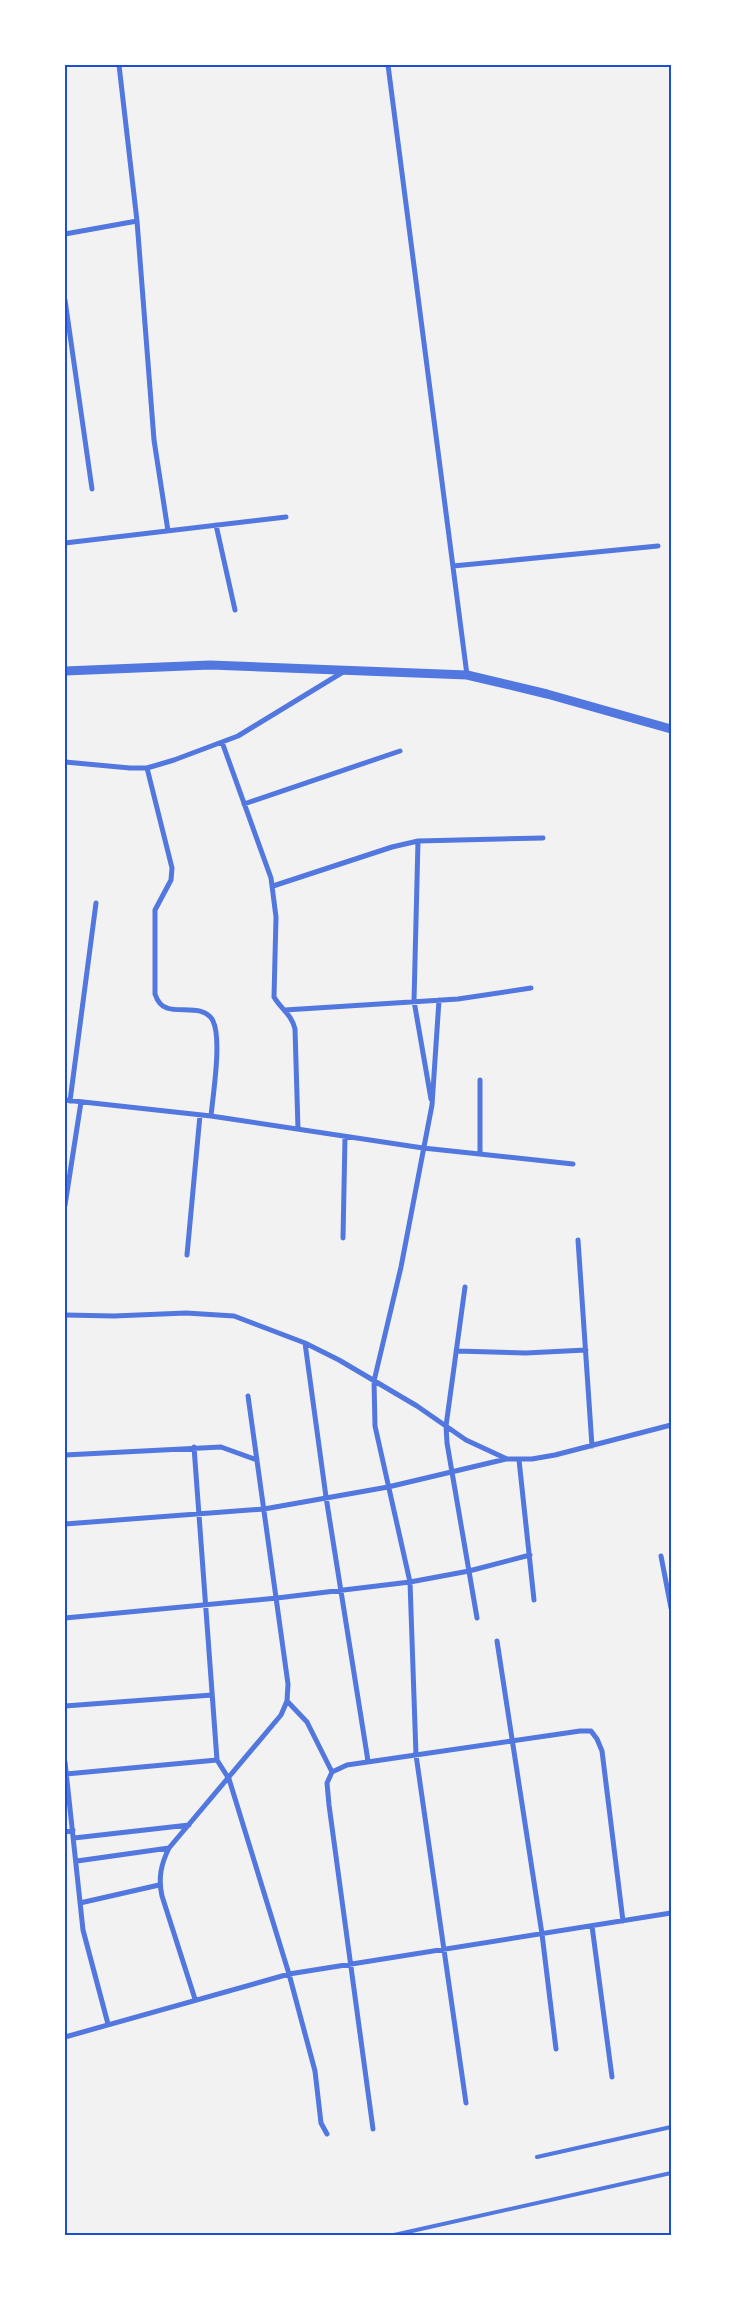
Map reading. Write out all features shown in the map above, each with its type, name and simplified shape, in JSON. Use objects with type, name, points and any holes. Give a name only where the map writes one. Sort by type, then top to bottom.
[{"type":"street","points":[[118,65],[137,220],[154,440],[168,531]]},
{"type":"street","points":[[388,65],[467,675]]},
{"type":"street","points":[[65,234],[137,220]]},
{"type":"street","points":[[65,300],[92,489]]},
{"type":"street","points":[[65,543],[286,517]]},
{"type":"street","points":[[216,525],[235,610]]},
{"type":"street","points":[[453,566],[658,546]]},
{"type":"street","points":[[65,671],[210,665],[467,675],[547,694],[671,729]]},
{"type":"street","points":[[65,762],[148,768],[238,736],[346,670]]},
{"type":"street","points":[[222,742],[273,886],[276,917],[274,997],[279,1006],[293,1020],[295,1029],[298,1130]]},
{"type":"street","points":[[244,804],[400,751]]},
{"type":"street","points":[[148,768],[172,868],[171,880],[155,910],[155,994],[159,1003],[167,1008],[191,1009],[207,1015],[213,1020],[218,1042],[211,1116]]},
{"type":"street","points":[[273,886],[392,847],[418,841],[542,838]]},
{"type":"street","points":[[418,841],[414,1000],[432,1105]]},
{"type":"street","points":[[96,904],[67,1100],[211,1116],[423,1148],[573,1164]]},
{"type":"street","points":[[285,1010],[414,1000],[458,999],[531,988]]},
{"type":"street","points":[[439,1000],[432,1105],[393,1302],[374,1381],[375,1426],[410,1582],[416,1755],[466,2104]]},
{"type":"street","points":[[480,1080],[480,1154]]},
{"type":"street","points":[[65,1205],[81,1102]]},
{"type":"street","points":[[187,1255],[200,1115]]},
{"type":"street","points":[[343,1238],[346,1137]]},
{"type":"street","points":[[578,1240],[592,1446]]},
{"type":"street","points":[[465,1287],[446,1426],[452,1473],[477,1618]]},
{"type":"street","points":[[65,1315],[114,1316],[186,1313],[234,1316],[305,1343],[374,1381],[466,1440],[507,1459]]},
{"type":"street","points":[[305,1343],[326,1497],[368,1761]]},
{"type":"street","points":[[456,1351],[526,1353],[586,1350]]},
{"type":"street","points":[[195,1999],[159,1885],[160,1868],[169,1848],[281,1715],[287,1701],[288,1684],[248,1396]]},
{"type":"street","points":[[65,1524],[264,1509],[388,1487],[507,1459],[539,1458],[592,1446],[671,1424]]},
{"type":"street","points":[[65,1455],[221,1446],[257,1460]]},
{"type":"street","points":[[194,1447],[217,1760],[229,1779],[289,1974],[315,2071],[321,2123],[327,2134]]},
{"type":"street","points":[[519,1460],[534,1600]]},
{"type":"street","points":[[65,1618],[277,1598],[410,1582],[530,1555]]},
{"type":"street","points":[[661,1556],[671,1608]]},
{"type":"street","points":[[496,1641],[542,1934],[556,2049]]},
{"type":"street","points":[[65,1706],[212,1695]]},
{"type":"street","points":[[287,1701],[307,1722],[332,1772]]},
{"type":"street","points":[[373,2129],[329,1805],[327,1783],[332,1772],[347,1765],[368,1761],[512,1740],[591,1731],[602,1750],[623,1921]]},
{"type":"street","points":[[66,1774],[217,1760]]},
{"type":"street","points":[[65,1762],[83,1930],[108,2024]]},
{"type":"street","points":[[74,1838],[190,1824]]},
{"type":"street","points":[[65,1832],[73,1830]]},
{"type":"street","points":[[77,1861],[169,1848]]},
{"type":"street","points":[[80,1902],[159,1885]]},
{"type":"street","points":[[65,2037],[289,1974],[671,1913]]},
{"type":"street","points":[[592,1926],[612,2077]]},
{"type":"lane","points":[[537,2158],[671,2127]]},
{"type":"lane","points":[[394,2235],[671,2173]]}]
